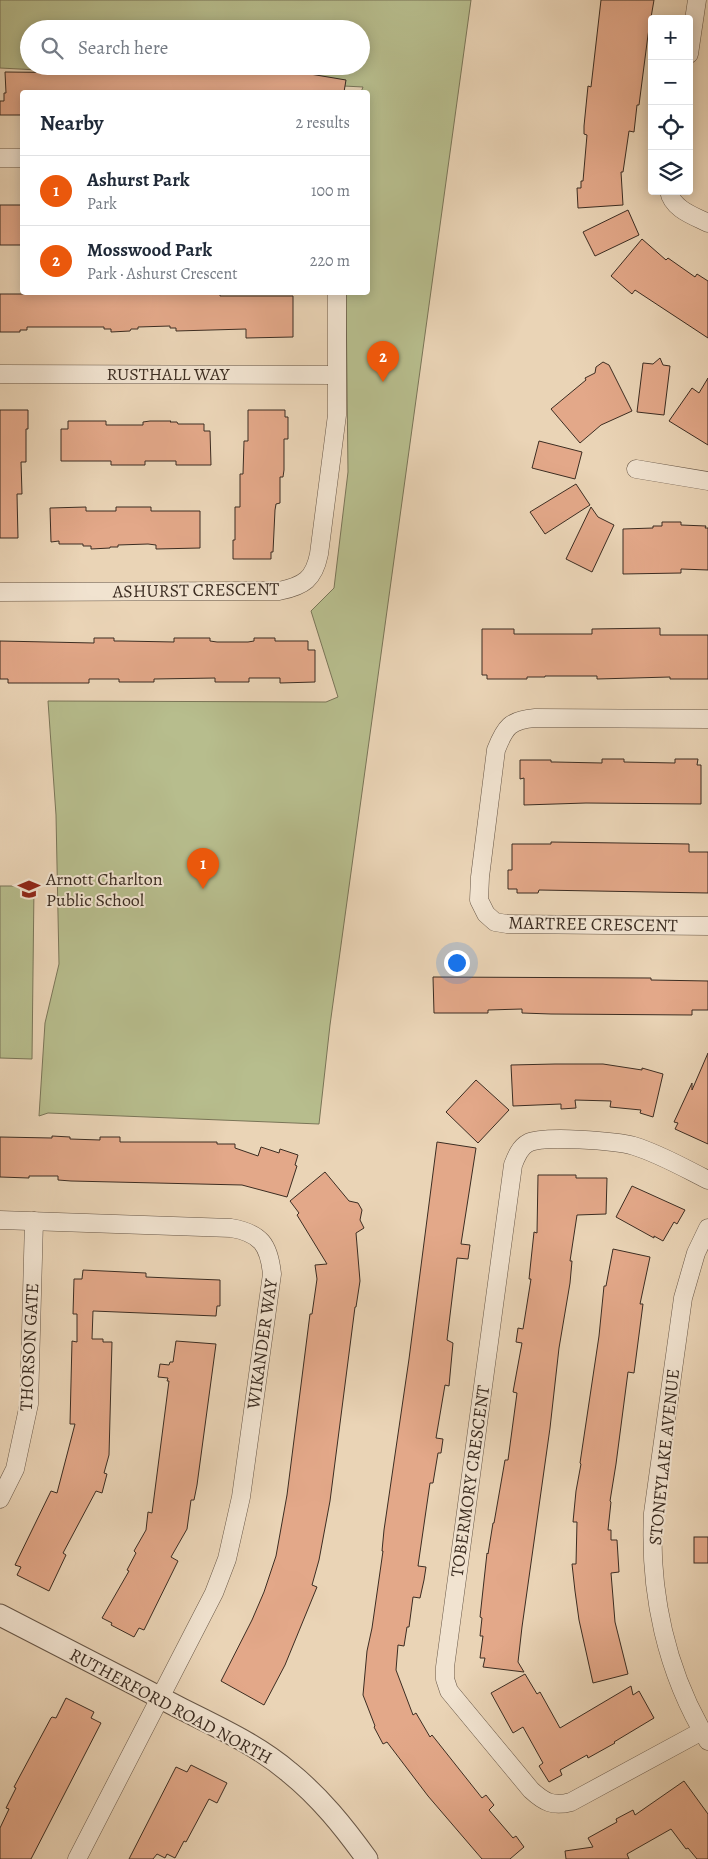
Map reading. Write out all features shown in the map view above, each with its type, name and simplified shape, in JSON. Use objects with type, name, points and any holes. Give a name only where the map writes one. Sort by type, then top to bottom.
[{"type":"street","points":[[693,30],[698,0]]},
{"type":"street","points":[[0,158],[20,158]]},
{"type":"street","points":[[670,195],[681,210],[708,223]]},
{"type":"street","name":"ASHURST CRESCENT","points":[[0,592],[280,591],[292,589],[311,577],[319,554],[337,415],[337,295]]},
{"type":"street","name":"RUSTHALL WAY","points":[[0,374],[336,374]]},
{"type":"street","points":[[636,469],[708,481]]},
{"type":"street","name":"MARTREE CRESCENT","points":[[708,719],[534,718],[519,719],[509,725],[502,735],[496,750],[480,877],[479,900],[486,914],[495,922],[507,924],[708,926]]},
{"type":"street","name":"TOBERMORY CRESCENT","points":[[705,1736],[571,1802],[561,1805],[551,1804],[542,1800],[530,1790],[458,1703],[449,1691],[445,1673],[513,1165],[517,1154],[526,1144],[539,1140],[614,1141],[647,1150],[708,1180]]},
{"type":"street","name":"WIKANDER WAY","points":[[0,1220],[231,1228],[244,1230],[255,1236],[264,1244],[270,1257],[270,1284],[241,1497],[226,1559],[214,1593],[77,1859]]},
{"type":"street","name":"THORSON GATE","points":[[0,1498],[15,1469],[29,1404],[34,1222]]},
{"type":"street","name":"STONEYLAKE AVENUE","points":[[705,1736],[680,1685],[664,1634],[656,1596],[652,1536],[683,1298],[690,1270],[708,1228]]},
{"type":"street","name":"RUTHERFORD ROAD NORTH","points":[[0,1616],[242,1739],[288,1771],[316,1796],[340,1822],[367,1859]]},
{"type":"green space","points":[[0,0],[471,0],[330,1025],[319,1124],[48,1113],[39,1116],[45,1023],[59,964],[56,815],[48,701],[326,702],[338,697],[311,611],[334,588],[348,472],[346,295],[370,295],[370,90],[362,90],[363,87],[134,75],[370,75],[370,20],[20,20],[20,69],[0,68]]},
{"type":"green space","points":[[0,886],[34,886],[32,1059],[0,1058]]},
{"type":"building","points":[[601,0],[654,0],[651,15],[648,15],[648,35],[634,132],[629,131],[623,172],[621,172],[623,205],[578,208],[577,188],[581,188],[581,181],[583,181],[587,135],[584,134],[584,126],[588,86],[591,87]]},
{"type":"building","points":[[5,72],[20,72],[20,75],[316,75],[346,80],[344,90],[20,90],[20,115],[0,115],[0,101],[4,101],[4,93],[6,93]]},
{"type":"building","points":[[0,205],[20,205],[20,245],[0,245]]},
{"type":"building","points":[[628,210],[639,235],[595,256],[583,232]]},
{"type":"building","points":[[642,239],[666,260],[668,258],[695,277],[697,274],[708,281],[708,338],[635,290],[632,294],[611,276]]},
{"type":"building","points":[[0,294],[293,296],[293,337],[246,338],[246,329],[176,331],[176,328],[170,328],[170,326],[138,327],[138,329],[131,329],[130,331],[111,332],[111,329],[104,329],[104,327],[27,327],[27,330],[20,330],[20,332],[0,332]]},
{"type":"building","points":[[660,358],[663,365],[670,366],[664,415],[637,412],[643,363],[653,364]]},
{"type":"building","points":[[603,362],[609,365],[632,411],[601,425],[580,443],[551,409],[586,380],[585,378],[595,373],[596,367]]},
{"type":"building","points":[[708,378],[708,445],[669,421],[692,388],[699,393]]},
{"type":"building","points":[[0,410],[28,410],[26,462],[21,462],[22,494],[17,494],[18,538],[0,538]]},
{"type":"building","points":[[248,410],[285,410],[285,417],[288,417],[288,439],[284,439],[284,470],[283,477],[280,477],[280,503],[276,504],[275,510],[271,559],[233,559],[235,507],[240,507],[240,474],[243,474],[244,441],[248,441]]},
{"type":"building","points":[[68,421],[106,421],[106,425],[143,425],[143,422],[150,421],[204,424],[204,431],[210,431],[211,465],[176,465],[176,461],[145,461],[145,465],[111,465],[111,461],[61,461],[61,429],[68,429]]},
{"type":"building","points":[[539,441],[582,452],[575,479],[532,468]]},
{"type":"building","points":[[576,484],[590,505],[545,534],[530,512]]},
{"type":"building","points":[[86,507],[86,511],[116,511],[116,507],[151,507],[151,511],[200,511],[200,548],[156,549],[156,545],[148,544],[118,545],[118,547],[91,549],[91,546],[83,546],[83,544],[51,542],[50,508]]},
{"type":"building","points":[[591,507],[598,517],[614,525],[592,572],[566,559]]},
{"type":"building","points":[[662,522],[681,522],[681,525],[706,526],[705,528],[708,528],[708,570],[681,569],[681,573],[623,574],[623,529],[653,528],[653,526],[662,526]]},
{"type":"building","points":[[660,628],[660,635],[708,635],[708,679],[670,679],[670,677],[597,679],[597,676],[545,676],[527,677],[527,679],[487,679],[487,675],[482,675],[482,629],[514,629],[514,634],[592,634],[592,629]]},
{"type":"building","points":[[94,638],[114,638],[114,641],[174,642],[174,638],[210,638],[210,641],[217,642],[248,642],[254,641],[254,638],[275,638],[275,641],[308,641],[308,650],[315,650],[315,682],[280,683],[280,678],[249,678],[249,682],[215,682],[215,678],[154,679],[154,682],[119,682],[119,679],[89,679],[89,683],[8,683],[8,679],[0,679],[0,641],[94,643]]},
{"type":"building","points":[[602,759],[624,759],[624,762],[675,763],[675,759],[698,759],[697,765],[701,765],[701,804],[586,803],[524,805],[524,778],[520,779],[520,760],[602,763]]},
{"type":"building","points":[[551,842],[689,844],[689,852],[708,852],[708,893],[539,890],[538,893],[517,893],[517,889],[508,889],[508,870],[512,870],[512,844],[551,844]]},
{"type":"building","points":[[433,977],[651,978],[651,980],[708,981],[708,1010],[692,1010],[692,1015],[522,1013],[522,1009],[488,1010],[488,1013],[434,1013]]},
{"type":"building","points":[[708,1053],[708,1144],[675,1129],[678,1123],[674,1122],[692,1083],[692,1090]]},
{"type":"building","points":[[603,1064],[642,1070],[642,1068],[663,1074],[653,1117],[640,1113],[641,1110],[610,1107],[611,1101],[575,1100],[576,1108],[561,1109],[561,1104],[513,1106],[511,1065]]},
{"type":"building","points":[[476,1080],[509,1110],[478,1143],[446,1112]]},
{"type":"building","points":[[52,1136],[100,1140],[100,1137],[120,1137],[120,1142],[217,1142],[217,1144],[235,1144],[235,1148],[258,1156],[261,1147],[279,1153],[280,1149],[298,1155],[295,1165],[297,1166],[287,1197],[242,1185],[71,1181],[58,1180],[58,1176],[0,1177],[0,1137],[52,1138]]},
{"type":"building","points":[[437,1142],[476,1148],[461,1244],[470,1245],[468,1259],[457,1258],[447,1340],[453,1343],[449,1386],[445,1385],[436,1438],[443,1439],[441,1453],[438,1453],[433,1483],[430,1483],[418,1566],[426,1567],[424,1580],[420,1598],[413,1597],[404,1646],[398,1645],[396,1670],[413,1715],[416,1713],[430,1737],[432,1735],[482,1798],[486,1795],[494,1805],[489,1810],[513,1838],[516,1836],[524,1847],[510,1859],[482,1859],[428,1796],[387,1742],[383,1744],[374,1727],[363,1695],[367,1651],[383,1551],[384,1530],[409,1359]]},
{"type":"building","points":[[325,1172],[349,1201],[358,1203],[362,1210],[360,1220],[364,1228],[356,1233],[360,1281],[330,1501],[319,1560],[312,1585],[317,1587],[285,1665],[264,1705],[221,1681],[252,1620],[276,1556],[287,1495],[310,1314],[312,1314],[317,1279],[315,1265],[327,1264],[297,1215],[299,1213],[290,1201]]},
{"type":"building","points":[[538,1175],[576,1175],[576,1178],[607,1178],[606,1214],[577,1215],[570,1261],[572,1261],[570,1283],[559,1348],[550,1428],[522,1627],[518,1662],[524,1672],[483,1667],[485,1658],[480,1658],[483,1636],[480,1636],[482,1618],[480,1617],[487,1553],[505,1460],[508,1460],[517,1393],[513,1392],[522,1343],[516,1342],[518,1328],[523,1329],[531,1279],[529,1279],[534,1232],[537,1233]]},
{"type":"building","points":[[632,1186],[685,1210],[677,1224],[674,1222],[663,1241],[616,1217]]},
{"type":"building","points":[[613,1249],[650,1257],[640,1304],[643,1304],[634,1373],[628,1372],[610,1501],[608,1530],[611,1530],[611,1540],[617,1540],[619,1572],[611,1573],[615,1622],[628,1674],[593,1683],[579,1620],[575,1591],[572,1564],[576,1564],[577,1522],[573,1522],[599,1336],[604,1286],[606,1286]]},
{"type":"building","points":[[83,1270],[146,1273],[146,1277],[220,1280],[220,1306],[217,1306],[216,1316],[93,1311],[92,1339],[103,1339],[103,1342],[112,1342],[109,1455],[104,1473],[107,1474],[102,1493],[96,1491],[63,1553],[66,1555],[49,1591],[17,1575],[21,1567],[15,1565],[51,1491],[57,1493],[75,1424],[70,1424],[72,1341],[77,1342],[77,1314],[73,1314],[74,1279],[82,1279]]},
{"type":"building","points":[[176,1341],[216,1344],[197,1485],[194,1500],[191,1500],[187,1529],[171,1557],[178,1561],[144,1630],[139,1628],[134,1637],[102,1618],[129,1571],[127,1570],[136,1553],[134,1551],[146,1530],[148,1512],[152,1513],[169,1381],[167,1381],[168,1378],[158,1377],[160,1364],[169,1365],[170,1362],[173,1362]]},
{"type":"building","points":[[694,1537],[708,1537],[708,1563],[694,1563]]},
{"type":"building","points":[[525,1674],[537,1694],[540,1692],[560,1728],[631,1686],[633,1695],[639,1691],[654,1718],[588,1758],[587,1755],[560,1770],[562,1775],[549,1782],[539,1766],[543,1763],[523,1727],[513,1733],[491,1693]]},
{"type":"building","points":[[66,1698],[94,1712],[91,1718],[101,1723],[31,1859],[0,1859],[0,1828],[9,1809],[6,1808],[16,1788],[14,1787],[51,1718],[56,1718]]},
{"type":"building","points":[[191,1765],[227,1783],[217,1803],[209,1799],[186,1842],[184,1841],[175,1858],[167,1854],[165,1858],[157,1854],[153,1859],[129,1859],[176,1767],[187,1772]]},
{"type":"building","points":[[684,1781],[708,1814],[708,1859],[697,1859],[688,1848],[686,1849],[671,1829],[627,1854],[629,1859],[566,1859],[565,1851],[593,1847],[588,1838],[617,1822],[616,1819],[633,1810],[635,1815]]},
{"type":"place","name":"Mosswood Park","points":[[383,382]]},
{"type":"place","name":"Arnott Charlton Public School","points":[[29,889]]},
{"type":"place","name":"Ashurst Park","points":[[203,889]]}]
